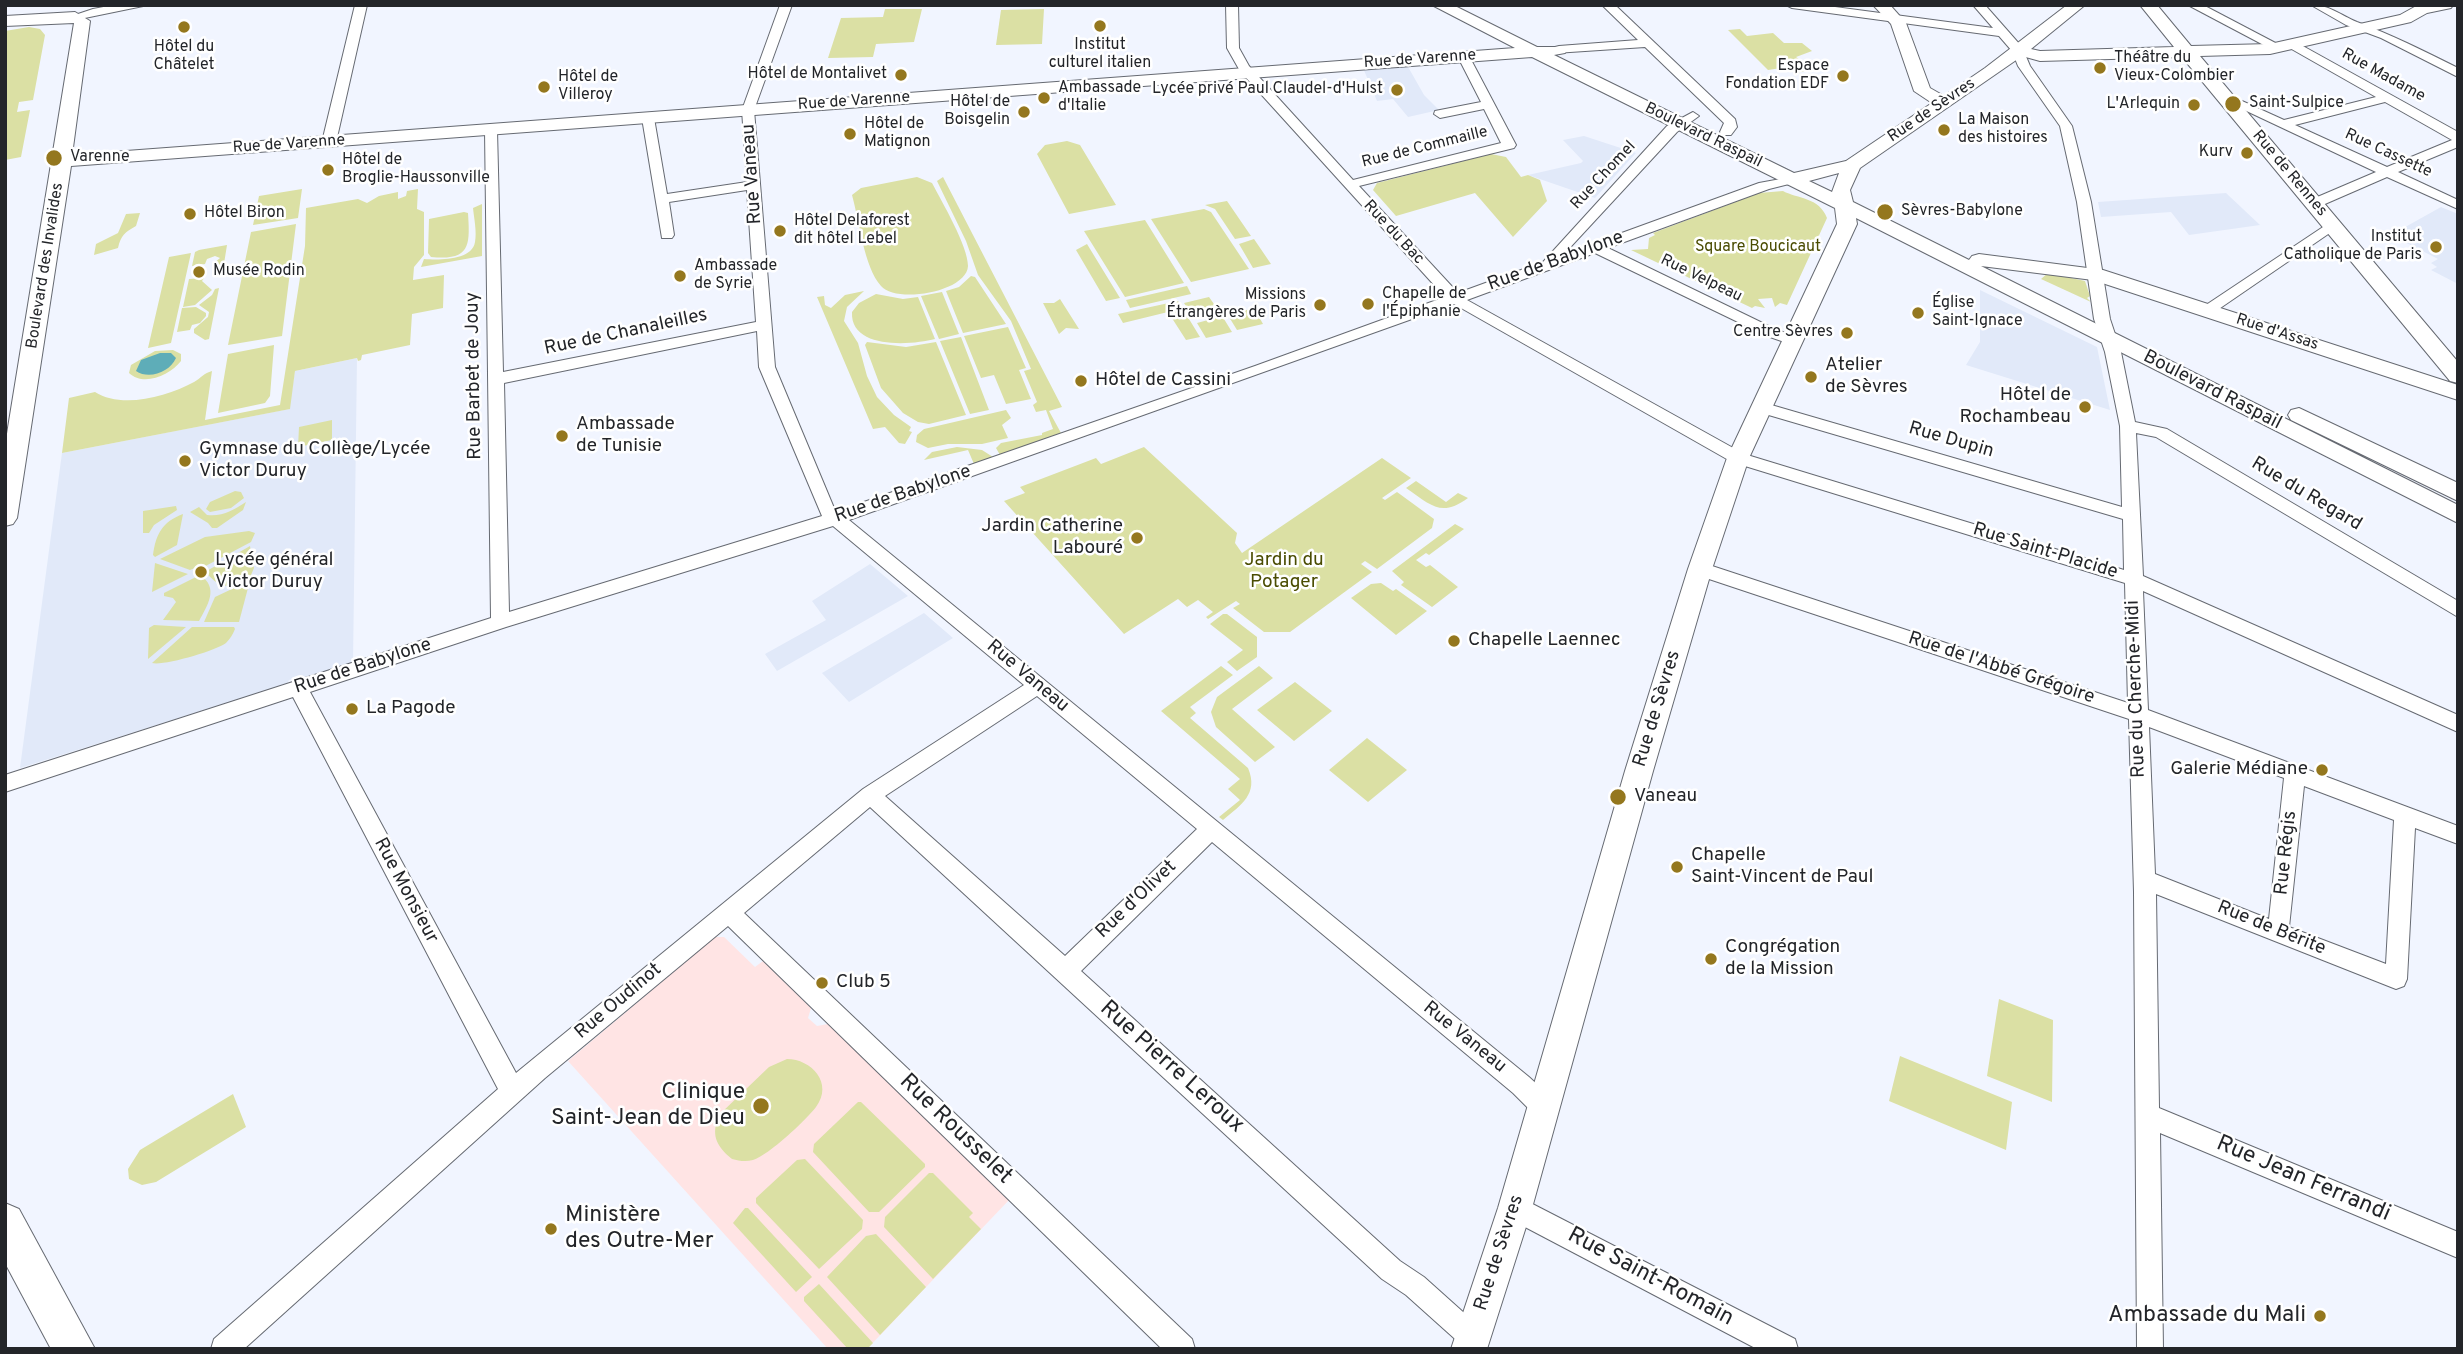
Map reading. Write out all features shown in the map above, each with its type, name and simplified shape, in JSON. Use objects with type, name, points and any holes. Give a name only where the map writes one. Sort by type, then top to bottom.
[{"type":"main road","name":"Boulevard Raspail","points":[[1440,5],[1534,52],[1686,120],[1842,197],[2105,329],[2458,515]]},
{"type":"main road","name":"Boulevard Raspail","points":[[1469,5],[1559,50],[1686,120],[1726,132],[1801,177]]},
{"type":"main road","points":[[2020,48],[2077,5]]},
{"type":"main road","name":"Rue de Rennes","points":[[2148,5],[2458,376]]},
{"type":"main road","points":[[5,21],[80,11]]},
{"type":"main road","name":"Boulevard des Invalides","points":[[5,518],[10,457],[62,161],[82,21],[80,11]]},
{"type":"main road","points":[[1887,11],[1898,23],[1923,90],[1944,103]]},
{"type":"main road","points":[[2020,48],[2040,56],[2187,54],[2286,46],[2365,28]]},
{"type":"main road","name":"Rue de Varenne","points":[[1248,72],[1559,50]]},
{"type":"main road","name":"Rue de Varenne","points":[[876,101],[1030,89]]},
{"type":"main road","name":"Rue de Sèvres","points":[[1801,177],[1852,165],[1944,103]]},
{"type":"main road","name":"Rue de Varenne","points":[[62,161],[748,110]]},
{"type":"main road","name":"Rue de Sèvres","points":[[1471,1343],[1515,1208],[1639,771],[1700,569],[1738,458],[1847,224],[1842,197],[1852,165]]},
{"type":"main road","name":"Rue d'Assas","points":[[1973,263],[2096,274],[2458,393]]},
{"type":"main road","name":"Boulevard Raspail","points":[[2105,329],[2458,493]]},
{"type":"main road","points":[[5,1223],[75,1349]]},
{"type":"street","points":[[80,11],[142,5]]},
{"type":"street","points":[[329,142],[361,5]]},
{"type":"street","points":[[748,110],[786,5]]},
{"type":"street","name":"Rue du Bac","points":[[1232,5],[1233,48],[1248,72],[1455,299],[1738,458]]},
{"type":"street","points":[[1608,5],[1730,121],[1731,127],[1726,132]]},
{"type":"street","points":[[1792,5],[1887,11],[2004,33]]},
{"type":"street","name":"Rue du Cherche-Midi","points":[[1979,5],[2020,48],[2024,66],[2066,126],[2084,202],[2105,329],[2128,426],[2145,880],[2150,1349]]},
{"type":"street","name":"Rue Madame","points":[[2194,5],[2286,46],[2458,140]]},
{"type":"street","points":[[2318,5],[2385,35],[2458,73]]},
{"type":"street","points":[[2385,35],[2404,19],[2421,9],[2434,6]]},
{"type":"street","points":[[2365,28],[2404,19]]},
{"type":"street","name":"Rue de Varenne","points":[[1559,50],[1646,43]]},
{"type":"street","name":"Rue de Sèvres","points":[[1944,103],[2020,48]]},
{"type":"street","points":[[1440,114],[1489,104],[1464,57]]},
{"type":"street","name":"Rue de Varenne","points":[[1030,89],[1248,72]]},
{"type":"street","points":[[2282,125],[2385,98]]},
{"type":"street","name":"Rue Cassette","points":[[2227,99],[2458,205]]},
{"type":"street","name":"Rue de Varenne","points":[[748,110],[876,101]]},
{"type":"street","name":"Rue de Commaille","points":[[1349,185],[1509,145],[1489,104]]},
{"type":"street","name":"Rue Vaneau","points":[[748,110],[767,368],[827,511],[1521,1085],[1544,1107]]},
{"type":"street","points":[[648,118],[667,235]]},
{"type":"street","name":"Rue Chomel","points":[[1545,266],[1686,120]]},
{"type":"street","name":"Rue Barbet de Jouy","points":[[491,130],[500,622]]},
{"type":"street","points":[[2313,204],[2458,140]]},
{"type":"street","name":"Rue de Babylone","points":[[5,784],[500,622],[834,519],[1455,299],[1764,186],[1801,177]]},
{"type":"street","points":[[662,199],[753,186]]},
{"type":"street","points":[[2208,310],[2332,225]]},
{"type":"street","name":"Rue Velpeau","points":[[1595,247],[1772,333],[1793,340]]},
{"type":"street","name":"Rue de Chanaleilles","points":[[496,379],[764,325]]},
{"type":"street","name":"Rue Dupin","points":[[1761,407],[2130,515]]},
{"type":"street","name":"Rue du Regard","points":[[2128,426],[2161,433],[2458,610]]},
{"type":"street","name":"Rue Saint-Placide","points":[[1738,458],[2133,579],[2458,723]]},
{"type":"street","name":"Rue de l'Abbé Grégoire","points":[[1700,569],[2139,715],[2458,835]]},
{"type":"street","name":"Rue Oudinot","points":[[224,1349],[513,1092],[870,795],[1038,685]]},
{"type":"street","name":"Rue Monsieur","points":[[299,688],[513,1092]]},
{"type":"street","name":"Rue Régis","points":[[2276,931],[2280,922],[2295,774]]},
{"type":"street","name":"Rue Pierre Leroux","points":[[870,795],[1391,1270],[1415,1286],[1471,1343]]},
{"type":"street","name":"Rue de Bérite","points":[[2145,880],[2396,979],[2405,816]]},
{"type":"street","name":"Rue d'Olivet","points":[[1065,971],[1210,830]]},
{"type":"street","name":"Rue Rousselet","points":[[728,912],[1182,1349]]},
{"type":"street","name":"Rue Jean Ferrandi","points":[[2149,1116],[2458,1245]]},
{"type":"street","name":"Rue Saint-Romain","points":[[1515,1208],[1784,1349]]},
{"type":"shaded area","name":"Lycée privé Paul Claudel-d'Hulst","points":[[1407,65],[1424,95],[1439,110],[1408,117],[1393,99],[1377,101],[1363,68]]},
{"type":"shaded area","points":[[1584,136],[1636,153],[1595,198],[1528,175],[1581,163],[1583,161],[1563,140]]},
{"type":"shaded area","points":[[2226,193],[2260,225],[2189,235],[2171,212],[2101,217],[2098,202]]},
{"type":"shaded area","name":"Institut Catholique de Paris","points":[[2441,207],[2458,214],[2458,284],[2431,270],[2437,267],[2431,263],[2438,259],[2391,235]]},
{"type":"shaded area","points":[[1980,290],[2097,347],[2110,410],[1966,365],[1980,342]]},
{"type":"shaded area","name":"Lycée général Victor Duruy","points":[[357,358],[353,663],[304,679],[302,676],[289,680],[287,684],[20,768],[62,453],[289,409],[295,371]]},
{"type":"shaded area","points":[[870,564],[908,596],[777,671],[765,654],[826,620],[812,601]]},
{"type":"shaded area","points":[[924,613],[953,638],[849,702],[822,673]]},
{"type":"shaded area","name":"Clinique Saint-Jean de Dieu","points":[[715,937],[724,937],[755,967],[763,961],[811,1008],[808,1018],[817,1026],[828,1024],[1009,1200],[867,1349],[828,1349],[568,1061]]},
{"type":"green space","points":[[885,9],[922,9],[914,42],[876,44],[873,57],[828,58],[841,18],[883,17]]},
{"type":"green space","points":[[1044,9],[1042,44],[996,45],[1001,10]]},
{"type":"green space","points":[[29,27],[40,29],[45,35],[33,100],[19,102],[17,112],[30,110],[21,157],[5,160],[5,31]]},
{"type":"green space","points":[[1740,29],[1747,36],[1773,33],[1784,43],[1802,43],[1812,51],[1796,57],[1812,69],[1797,73],[1788,67],[1768,70],[1728,30]]},
{"type":"green space","points":[[1067,141],[1080,145],[1116,205],[1069,214],[1037,154],[1045,145]]},
{"type":"green space","points":[[1491,154],[1506,157],[1521,177],[1528,175],[1540,180],[1547,201],[1513,237],[1475,193],[1396,216],[1373,190],[1377,183]]},
{"type":"green space","points":[[917,177],[932,183],[959,236],[968,266],[965,275],[956,283],[930,292],[901,294],[889,291],[875,278],[866,255],[852,195],[861,188]]},
{"type":"green space","points":[[943,177],[1062,407],[1049,411],[1061,433],[1000,455],[996,448],[1001,443],[1042,435],[1053,429],[1046,410],[1036,412],[1033,405],[1037,402],[1024,371],[1031,369],[1011,321],[978,275],[966,241],[937,181]]},
{"type":"green space","points":[[302,189],[298,218],[253,225],[259,196]]},
{"type":"green space","points":[[418,189],[417,209],[424,212],[424,255],[414,267],[413,280],[444,275],[443,308],[412,314],[410,345],[362,355],[358,361],[357,358],[295,371],[290,409],[62,453],[69,398],[95,392],[118,400],[144,399],[171,392],[212,371],[205,420],[280,405],[305,246],[306,208],[358,199],[367,203],[379,196],[398,192],[398,199],[406,196],[407,191]]},
{"type":"green space","name":"Square Boucicaut","points":[[1783,191],[1814,202],[1827,218],[1787,305],[1780,303],[1775,307],[1772,298],[1758,299],[1765,308],[1752,308],[1631,250],[1648,249],[1649,238],[1655,235],[1653,233],[1759,193]]},
{"type":"green space","points":[[1227,201],[1251,236],[1235,239],[1215,209],[1205,205]]},
{"type":"green space","points":[[482,204],[482,256],[421,267],[424,259],[454,258],[473,248],[476,234],[473,208]]},
{"type":"green space","points":[[1204,209],[1211,212],[1249,269],[1191,282],[1151,219]]},
{"type":"green space","points":[[140,213],[136,226],[124,234],[118,248],[94,255],[96,244],[118,233],[126,214]]},
{"type":"green space","points":[[468,213],[469,224],[465,248],[454,256],[431,257],[428,253],[429,219]]},
{"type":"green space","points":[[1145,220],[1184,283],[1125,297],[1084,231]]},
{"type":"green space","points":[[296,224],[282,336],[228,345],[251,232]]},
{"type":"green space","points":[[1254,239],[1271,264],[1253,268],[1239,244]]},
{"type":"green space","points":[[1087,244],[1120,298],[1106,301],[1076,250]]},
{"type":"green space","points":[[227,245],[223,270],[215,272],[214,263],[220,258],[215,256],[207,259],[205,264],[192,266],[195,252]]},
{"type":"green space","points":[[191,253],[171,343],[148,348],[169,257]]},
{"type":"green space","points":[[2048,273],[2085,281],[2090,296],[2087,298],[2091,302],[2041,279]]},
{"type":"green space","points":[[971,276],[975,277],[1006,324],[963,333],[946,291],[959,287]]},
{"type":"green space","points":[[204,278],[202,281],[212,290],[195,305],[183,307],[189,279]]},
{"type":"green space","points":[[1187,286],[1191,294],[1130,308],[1126,300]]},
{"type":"green space","points":[[219,288],[209,339],[205,340],[194,333],[194,329],[208,317],[209,312],[199,305]]},
{"type":"green space","points":[[864,291],[847,307],[844,321],[858,343],[867,376],[877,397],[894,415],[911,427],[909,431],[912,432],[905,444],[899,443],[885,427],[873,429],[817,297],[824,296],[825,305],[831,308],[845,295]]},
{"type":"green space","points":[[942,292],[959,334],[939,339],[921,296]]},
{"type":"green space","points":[[876,294],[903,299],[918,297],[935,339],[912,343],[884,342],[861,333],[854,324],[852,312],[859,303]]},
{"type":"green space","points":[[1209,297],[1219,311],[1194,318],[1184,303]]},
{"type":"green space","points":[[1060,299],[1079,329],[1066,328],[1059,334],[1043,303],[1054,303]]},
{"type":"green space","points":[[1178,301],[1200,337],[1186,340],[1168,312],[1123,323],[1118,314]]},
{"type":"green space","points":[[196,307],[206,313],[206,316],[200,323],[192,325],[190,330],[177,332],[182,308]]},
{"type":"green space","points":[[1254,308],[1263,324],[1237,330],[1229,317],[1231,314]]},
{"type":"green space","points":[[1219,317],[1224,319],[1232,332],[1206,338],[1197,323]]},
{"type":"green space","points":[[1008,327],[1026,368],[1019,370],[1031,399],[1006,404],[994,375],[981,378],[964,336]]},
{"type":"green space","points":[[961,337],[989,410],[970,414],[940,341]]},
{"type":"green space","points":[[867,342],[906,347],[936,342],[966,415],[929,424],[918,422],[903,413],[881,388],[865,345]]},
{"type":"green space","points":[[274,345],[270,396],[265,403],[218,413],[228,354]]},
{"type":"green space","points":[[173,350],[181,354],[181,361],[164,375],[142,379],[129,373],[131,365],[155,351]]},
{"type":"green space","points":[[1006,410],[1011,418],[1002,425],[1008,438],[982,444],[948,444],[928,448],[916,442],[917,435],[924,429]]},
{"type":"green space","points":[[332,420],[332,440],[298,447],[299,427]]},
{"type":"green space","points":[[957,447],[982,450],[993,457],[974,464],[968,450],[924,460],[932,452]]},
{"type":"green space","name":"Jardin du Potager","points":[[1144,447],[1237,533],[1235,543],[1242,553],[1382,458],[1411,478],[1382,498],[1385,500],[1397,492],[1434,519],[1432,528],[1377,569],[1365,561],[1361,564],[1372,572],[1290,632],[1264,632],[1233,608],[1240,604],[1236,601],[1208,619],[1206,617],[1213,612],[1198,600],[1187,607],[1178,599],[1124,634],[1004,501],[1025,493],[1020,487],[1096,458],[1101,464]]},
{"type":"green space","points":[[1416,481],[1446,502],[1458,493],[1468,498],[1450,507],[1436,507],[1406,488]]},
{"type":"green space","points":[[235,491],[241,492],[244,498],[231,508],[210,512],[206,509],[210,502]]},
{"type":"green space","points":[[246,502],[243,510],[217,528],[212,528],[190,512],[199,507],[207,515],[218,515]]},
{"type":"green space","points":[[176,506],[177,510],[154,525],[149,533],[143,533],[143,511]]},
{"type":"green space","points":[[183,514],[177,545],[155,557],[154,548],[161,530]]},
{"type":"green space","points":[[1455,524],[1464,529],[1429,555],[1426,553],[1416,560],[1426,567],[1430,565],[1458,587],[1432,607],[1401,585],[1404,582],[1392,571]]},
{"type":"green space","points":[[249,531],[255,533],[251,542],[198,570],[190,570],[160,559],[205,537]]},
{"type":"green space","points":[[250,546],[254,568],[248,582],[224,586],[205,572]]},
{"type":"green space","points":[[155,563],[188,574],[152,592]]},
{"type":"green space","points":[[200,575],[209,585],[210,596],[199,621],[163,620],[176,602],[173,598],[164,596],[164,593]]},
{"type":"green space","points":[[1381,583],[1393,591],[1396,589],[1427,611],[1396,635],[1351,598],[1371,584]]},
{"type":"green space","points":[[234,588],[248,588],[239,622],[204,622],[215,597]]},
{"type":"green space","points":[[1227,614],[1257,637],[1257,657],[1237,671],[1227,662],[1243,650],[1210,624]]},
{"type":"green space","points":[[154,625],[186,627],[148,659],[149,628]]},
{"type":"green space","points":[[192,627],[235,629],[226,643],[211,650],[178,660],[152,663]]},
{"type":"green space","points":[[1221,666],[1233,675],[1190,707],[1196,713],[1190,718],[1248,768],[1251,777],[1250,792],[1242,804],[1223,820],[1219,817],[1240,800],[1228,789],[1240,779],[1161,711]]},
{"type":"green space","points":[[1259,666],[1273,678],[1232,709],[1275,747],[1255,762],[1216,727],[1211,712],[1217,697]]},
{"type":"green space","points":[[1295,682],[1332,711],[1294,741],[1257,710]]},
{"type":"green space","points":[[1367,738],[1407,770],[1368,802],[1329,770]]},
{"type":"green space","points":[[1999,999],[2053,1020],[2052,1102],[1987,1076]]},
{"type":"green space","points":[[1900,1056],[2012,1102],[2006,1150],[1889,1101]]},
{"type":"green space","points":[[787,1059],[804,1063],[817,1074],[821,1081],[821,1098],[804,1120],[760,1157],[748,1161],[732,1159],[716,1139],[715,1128],[720,1114],[769,1067]]},
{"type":"green space","points":[[233,1094],[246,1127],[156,1182],[142,1185],[129,1179],[128,1169],[140,1150]]},
{"type":"green space","points":[[858,1102],[925,1164],[879,1212],[869,1212],[813,1152],[814,1144]]},
{"type":"green space","points":[[805,1159],[863,1220],[862,1229],[819,1269],[756,1203],[756,1198],[797,1160]]},
{"type":"green space","points":[[929,1173],[933,1173],[973,1213],[969,1217],[981,1229],[933,1279],[884,1227],[885,1217]]},
{"type":"green space","points":[[745,1208],[748,1208],[812,1277],[796,1292],[733,1223]]},
{"type":"green space","points":[[876,1234],[926,1287],[880,1335],[827,1277],[866,1236]]},
{"type":"green space","points":[[819,1284],[873,1343],[867,1349],[848,1349],[804,1301],[804,1297]]},
{"type":"water","points":[[160,353],[171,353],[176,358],[164,371],[147,375],[136,371],[141,360]]},
{"type":"place","name":"Institut culturel italien","points":[[1100,26]]},
{"type":"place","name":"Hôtel du Châtelet","points":[[184,27]]},
{"type":"place","name":"Théâtre du Vieux-Colombier","points":[[2100,68]]},
{"type":"place","name":"Hôtel de Montalivet","points":[[901,75]]},
{"type":"place","name":"Espace Fondation EDF","points":[[1843,76]]},
{"type":"place","name":"Hôtel de Villeroy","points":[[544,87]]},
{"type":"place","name":"Lycée privé Paul Claudel-d'Hulst","points":[[1397,90]]},
{"type":"place","name":"Ambassade d'Italie","points":[[1044,98]]},
{"type":"place","name":"Saint-Sulpice","points":[[2233,104]]},
{"type":"place","name":"L'Arlequin","points":[[2194,105]]},
{"type":"place","name":"Hôtel de Boisgelin","points":[[1024,112]]},
{"type":"place","name":"La Maison des histoires","points":[[1944,130]]},
{"type":"place","name":"Hôtel de Matignon","points":[[850,134]]},
{"type":"place","name":"Kurv","points":[[2247,153]]},
{"type":"place","name":"Varenne","points":[[54,158]]},
{"type":"place","name":"Hôtel de Broglie-Haussonville","points":[[328,170]]},
{"type":"place","name":"Sèvres-Babylone","points":[[1885,212]]},
{"type":"place","name":"Hôtel Biron","points":[[190,214]]},
{"type":"place","name":"Hôtel Delaforest dit hôtel Lebel","points":[[780,231]]},
{"type":"place","name":"Institut Catholique de Paris","points":[[2436,247]]},
{"type":"place","name":"Musée Rodin","points":[[199,272]]},
{"type":"place","name":"Ambassade de Syrie","points":[[680,276]]},
{"type":"place","name":"Chapelle de l'Épiphanie","points":[[1368,304]]},
{"type":"place","name":"Missions Étrangères de Paris","points":[[1320,305]]},
{"type":"place","name":"Église Saint-Ignace","points":[[1918,313]]},
{"type":"place","name":"Centre Sèvres","points":[[1847,333]]},
{"type":"place","name":"Atelier de Sèvres","points":[[1811,377]]},
{"type":"place","name":"Hôtel de Cassini","points":[[1081,381]]},
{"type":"place","name":"Hôtel de Rochambeau","points":[[2085,407]]},
{"type":"place","name":"Ambassade de Tunisie","points":[[562,436]]},
{"type":"place","name":"Gymnase du Collège/Lycée Victor Duruy","points":[[185,461]]},
{"type":"place","name":"Jardin Catherine Labouré","points":[[1137,538]]},
{"type":"place","name":"Lycée général Victor Duruy","points":[[201,572]]},
{"type":"place","name":"Chapelle Laennec","points":[[1454,641]]},
{"type":"place","name":"La Pagode","points":[[352,709]]},
{"type":"place","name":"Galerie Médiane","points":[[2322,770]]},
{"type":"place","name":"Vaneau","points":[[1618,797]]},
{"type":"place","name":"Chapelle Saint-Vincent de Paul","points":[[1677,867]]},
{"type":"place","name":"Congrégation de la Mission","points":[[1711,959]]},
{"type":"place","name":"Club 5","points":[[822,983]]},
{"type":"place","name":"Clinique Saint-Jean de Dieu","points":[[761,1106]]},
{"type":"place","name":"Ministère des Outre-Mer","points":[[551,1229]]},
{"type":"place","name":"Ambassade du Mali","points":[[2320,1316]]}]
